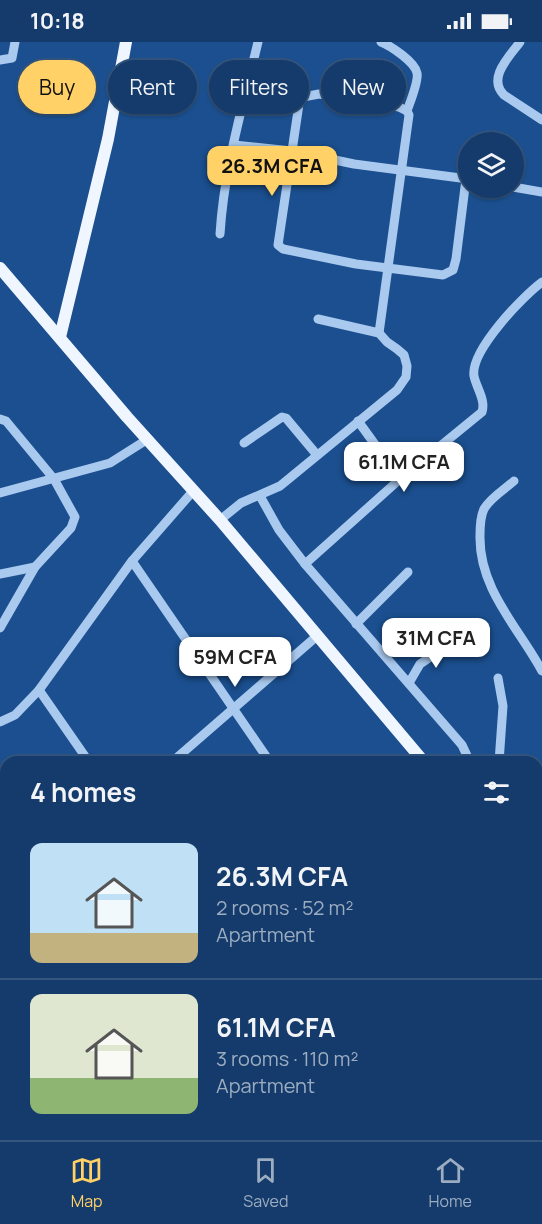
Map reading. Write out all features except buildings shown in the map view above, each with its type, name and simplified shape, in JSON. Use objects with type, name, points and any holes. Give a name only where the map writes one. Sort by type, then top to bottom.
[{"type":"main road","points":[[60,337],[108,139],[126,42]]},
{"type":"main road","points":[[0,268],[127,417],[220,519],[419,756]]},
{"type":"street","points":[[0,60],[12,58],[15,42]]},
{"type":"street","points":[[220,234],[226,178],[258,42]]},
{"type":"street","points":[[379,333],[400,169],[409,123],[407,111],[418,75],[415,68],[392,44],[381,42]]},
{"type":"street","points":[[520,42],[501,69],[497,84],[504,95],[542,120]]},
{"type":"street","points":[[407,111],[399,107],[319,94],[303,97],[299,104],[278,245],[283,249],[303,254],[443,275],[453,270],[465,198]]},
{"type":"street","points":[[234,146],[292,152],[354,164],[458,178]]},
{"type":"street","points":[[524,189],[542,192]]},
{"type":"street","points":[[305,564],[400,479],[482,412],[483,404],[473,374],[477,359],[501,322],[542,282]]},
{"type":"street","points":[[220,519],[241,503],[280,486],[397,390],[406,377],[407,361],[404,356],[379,333],[318,319]]},
{"type":"street","points":[[244,443],[282,417],[286,418],[317,455]]},
{"type":"street","points":[[0,419],[6,421],[54,479],[75,517],[71,528],[35,567],[0,628]]},
{"type":"street","points":[[358,421],[400,479]]},
{"type":"street","points":[[0,493],[111,463],[148,439]]},
{"type":"street","points":[[514,481],[484,509],[480,524],[482,564],[493,594],[542,671]]},
{"type":"street","points":[[0,722],[15,716],[39,690],[132,561],[194,490]]},
{"type":"street","points":[[260,496],[279,530],[305,564],[462,745],[467,756]]},
{"type":"street","points":[[132,561],[266,756]]},
{"type":"street","points":[[0,574],[35,567]]},
{"type":"street","points":[[356,624],[408,572]]},
{"type":"street","points":[[178,756],[317,636]]},
{"type":"street","points":[[409,683],[420,664],[451,643]]},
{"type":"street","points":[[498,678],[502,706],[499,756]]},
{"type":"street","points":[[39,690],[85,756]]}]
